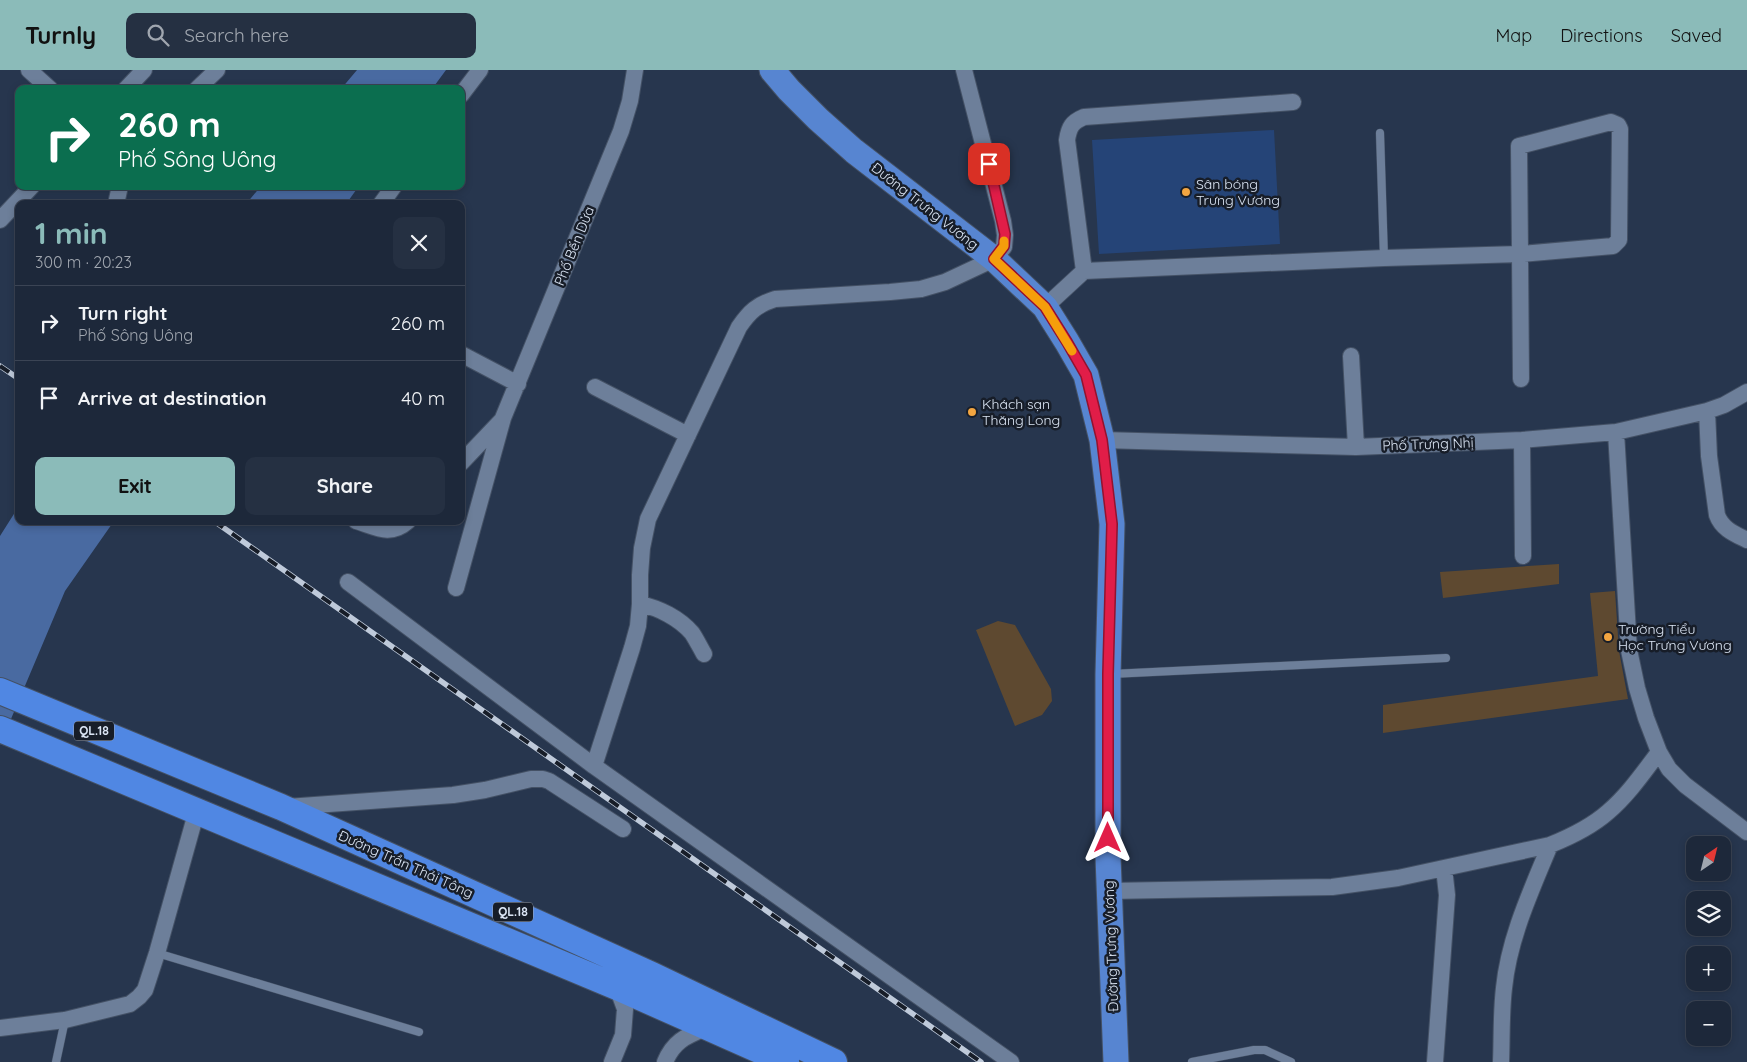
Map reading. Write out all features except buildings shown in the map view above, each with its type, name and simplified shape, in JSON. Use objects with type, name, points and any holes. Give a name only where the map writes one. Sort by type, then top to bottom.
[{"type":"highway","name":"Đường Trần Thái Tông","points":[[0,691],[281,807],[652,975],[834,1062]]},
{"type":"highway","name":"QL.18","points":[[0,729],[616,987],[786,1062]]},
{"type":"main road","name":"Đường Trưng Vương","points":[[772,70],[789,90],[854,151],[994,259],[1045,307],[1086,375],[1102,440],[1112,524],[1108,674],[1109,891],[1116,1062]]},
{"type":"street","points":[[29,70],[46,85]]},
{"type":"street","points":[[130,85],[144,70]]},
{"type":"street","points":[[201,85],[216,70]]},
{"type":"street","points":[[465,90],[480,70]]},
{"type":"street","name":"Phố Bến Dừa","points":[[503,418],[621,131],[630,100],[635,70]]},
{"type":"street","points":[[594,766],[632,648],[640,604],[642,548],[648,519],[739,327],[747,315],[760,304],[775,298],[921,289],[946,282],[994,259],[1004,246],[1005,234],[964,70]]},
{"type":"street","points":[[1084,271],[1067,140],[1069,128],[1075,120],[1084,117],[1294,102]]},
{"type":"street","points":[[1045,307],[1084,271],[1520,254],[1613,246],[1619,240],[1620,129],[1615,123],[1611,122],[1520,146],[1520,254],[1521,379]]},
{"type":"street","points":[[19,200],[28,190]]},
{"type":"street","points":[[0,220],[15,204]]},
{"type":"street","points":[[465,356],[518,384]]},
{"type":"street","points":[[1351,356],[1356,447]]},
{"type":"street","points":[[595,387],[688,434]]},
{"type":"street","name":"Phố Trưng Nhị","points":[[1102,440],[1356,447],[1522,440],[1616,432],[1707,412],[1747,392]]},
{"type":"street","points":[[1707,412],[1709,456],[1717,515],[1723,526],[1747,540]]},
{"type":"street","points":[[465,459],[503,418]]},
{"type":"street","points":[[456,588],[503,418]]},
{"type":"street","points":[[1616,432],[1629,650],[1646,718],[1664,762],[1676,777],[1747,832]]},
{"type":"street","points":[[1522,440],[1523,556]]},
{"type":"street","points":[[368,525],[387,531],[400,528],[403,525]]},
{"type":"street","points":[[348,582],[594,766],[1011,1062]]},
{"type":"street","points":[[640,604],[654,607],[673,617],[691,632],[704,654]]},
{"type":"street","points":[[1109,891],[1332,887],[1398,878],[1550,845],[1571,836],[1608,813],[1626,795],[1659,752]]},
{"type":"street","points":[[281,807],[471,793],[537,778],[549,781],[623,829]]},
{"type":"street","points":[[0,1028],[65,1020],[130,1004],[145,990],[157,953],[186,806]]},
{"type":"street","points":[[1500,1062],[1504,988],[1510,953],[1524,910],[1550,845]]},
{"type":"street","points":[[1435,1062],[1447,894],[1444,868]]},
{"type":"street","points":[[612,1062],[623,1035],[624,1010],[616,987]]},
{"type":"street","points":[[665,1062],[669,1051],[682,1038],[708,1027]]},
{"type":"lane","points":[[1380,133],[1384,258]]},
{"type":"lane","points":[[1108,674],[1446,658]]},
{"type":"lane","points":[[157,953],[418,1032]]},
{"type":"lane","points":[[56,1062],[65,1020]]},
{"type":"lane","points":[[1192,1062],[1254,1050],[1265,1050],[1291,1062]]},
{"type":"shaded area","points":[[357,70],[446,70],[435,85],[344,85]]},
{"type":"shaded area","name":"Sân bóng Trưng Vương","points":[[1274,130],[1280,244],[1099,254],[1092,140]]},
{"type":"shaded area","points":[[258,190],[356,190],[349,200],[249,200]]},
{"type":"shaded area","points":[[15,512],[15,525],[111,525],[65,591],[0,745],[0,536]]},
{"type":"railway","points":[[0,366],[15,376]]},
{"type":"railway","points":[[220,525],[981,1062]]},
{"type":"slow traffic","points":[[1004,241],[1004,246],[994,259],[1045,307],[1072,351]]},
{"type":"place","name":"Sân bóng Trưng Vương","points":[[1186,192]]},
{"type":"place","name":"Khách sạn Thăng Long","points":[[972,412]]},
{"type":"place","name":"Trường Tiểu Học Trưng Vương","points":[[1608,637]]},
{"type":"route","points":[[989,164],[1005,234],[1004,246],[994,259],[1045,307],[1067,342],[1086,375],[1102,440],[1112,524],[1108,674],[1108,838]]}]
